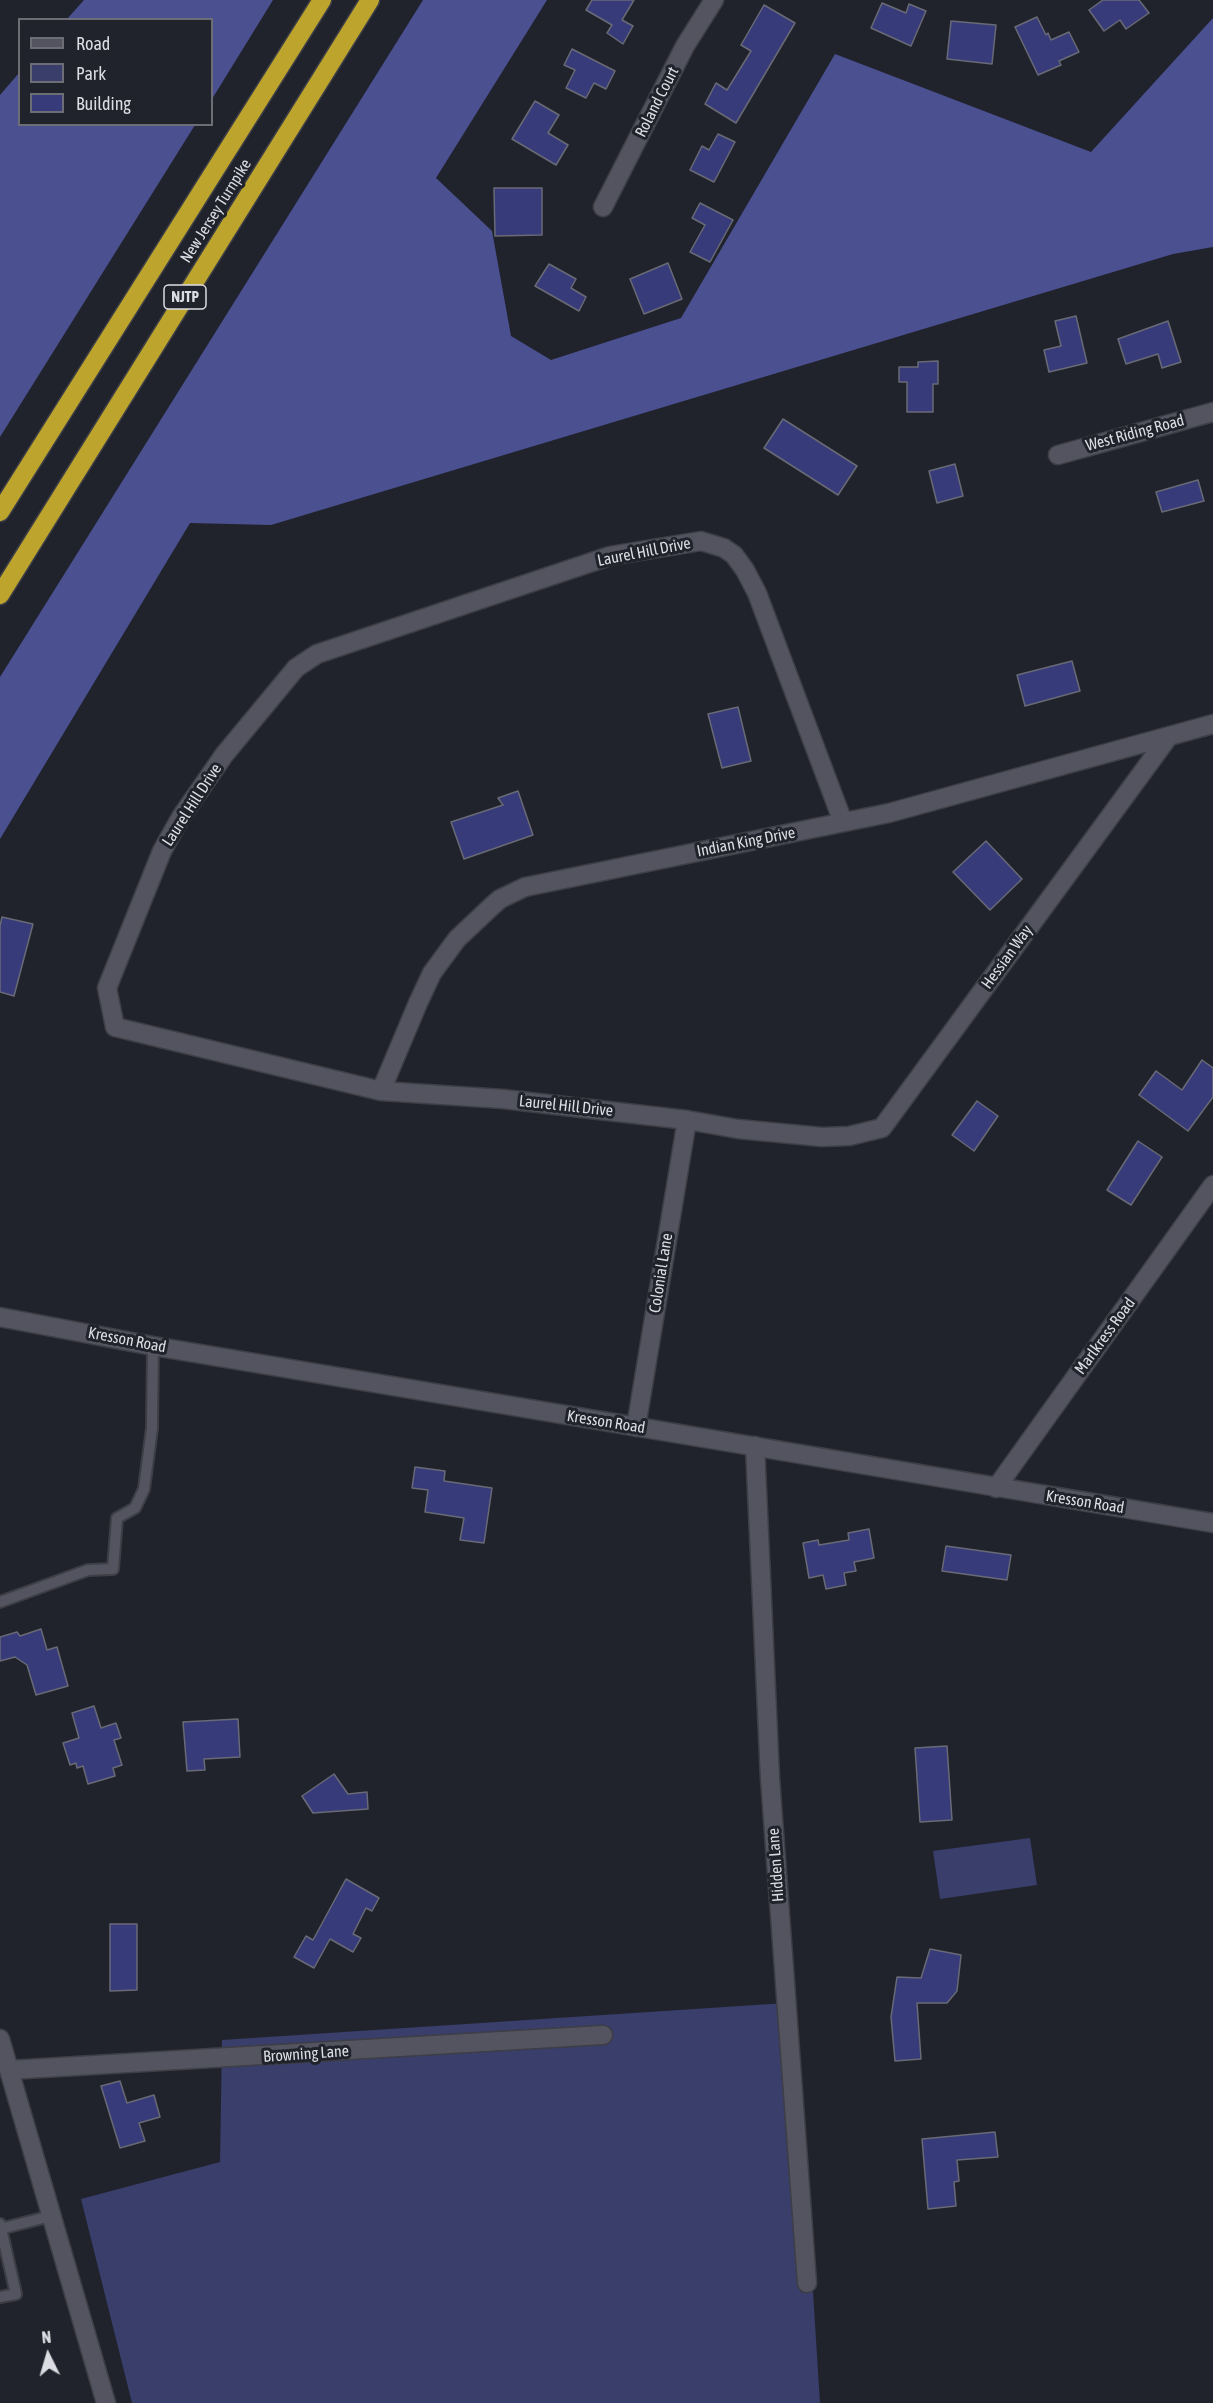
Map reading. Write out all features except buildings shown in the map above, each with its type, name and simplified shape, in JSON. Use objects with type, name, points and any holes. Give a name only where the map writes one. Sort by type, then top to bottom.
[{"type":"highway","name":"New Jersey Turnpike","points":[[0,512],[322,0]]},
{"type":"highway","name":"New Jersey Turnpike","points":[[0,594],[370,0]]},
{"type":"street","name":"Roland Court","points":[[603,207],[685,46],[714,0]]},
{"type":"street","name":"West Riding Road","points":[[1058,455],[1213,412]]},
{"type":"street","name":"Laurel Hill Drive","points":[[822,1137],[503,1100],[381,1091],[115,1027],[107,987],[162,851],[181,817],[224,755],[296,668],[317,654],[610,556],[701,541],[724,548],[740,563],[757,593],[843,822]]},
{"type":"street","name":"Indian King Drive","points":[[381,1091],[432,973],[457,939],[500,899],[525,887],[889,813],[1213,724]]},
{"type":"street","name":"Hessian Way","points":[[822,1137],[849,1136],[882,1128],[1168,736]]},
{"type":"street","name":"Colonial Lane","points":[[636,1427],[687,1120]]},
{"type":"street","name":"Marlkress Road","points":[[996,1488],[1213,1185]]},
{"type":"street","name":"Kresson Road","points":[[0,1317],[153,1346],[1213,1523]]},
{"type":"street","name":"Hidden Lane","points":[[755,1446],[770,1779],[807,2283]]},
{"type":"street","name":"Browning Lane","points":[[9,2070],[603,2035]]},
{"type":"street","points":[[0,2039],[106,2403]]},
{"type":"lane","points":[[0,1602],[88,1570],[112,1569],[117,1518],[135,1508],[144,1489],[152,1428],[153,1346]]},
{"type":"lane","points":[[0,2298],[16,2294],[0,2227],[51,2216]]},
{"type":"green space","points":[[1030,1838],[1037,1885],[940,1899],[933,1851]]},
{"type":"green space","points":[[786,2003],[809,2229],[820,2403],[132,2403],[81,2199],[220,2162],[222,2040]]},
{"type":"shaded area","points":[[84,0],[273,0],[213,97],[213,18],[68,18]]},
{"type":"shaded area","points":[[423,0],[547,0],[436,178],[492,231],[511,336],[551,360],[681,318],[835,54],[1091,152],[1213,18],[1213,247],[1173,254],[271,525],[190,523],[0,839],[0,677]]},
{"type":"shaded area","points":[[18,74],[18,126],[194,126],[0,437],[0,95]]}]
